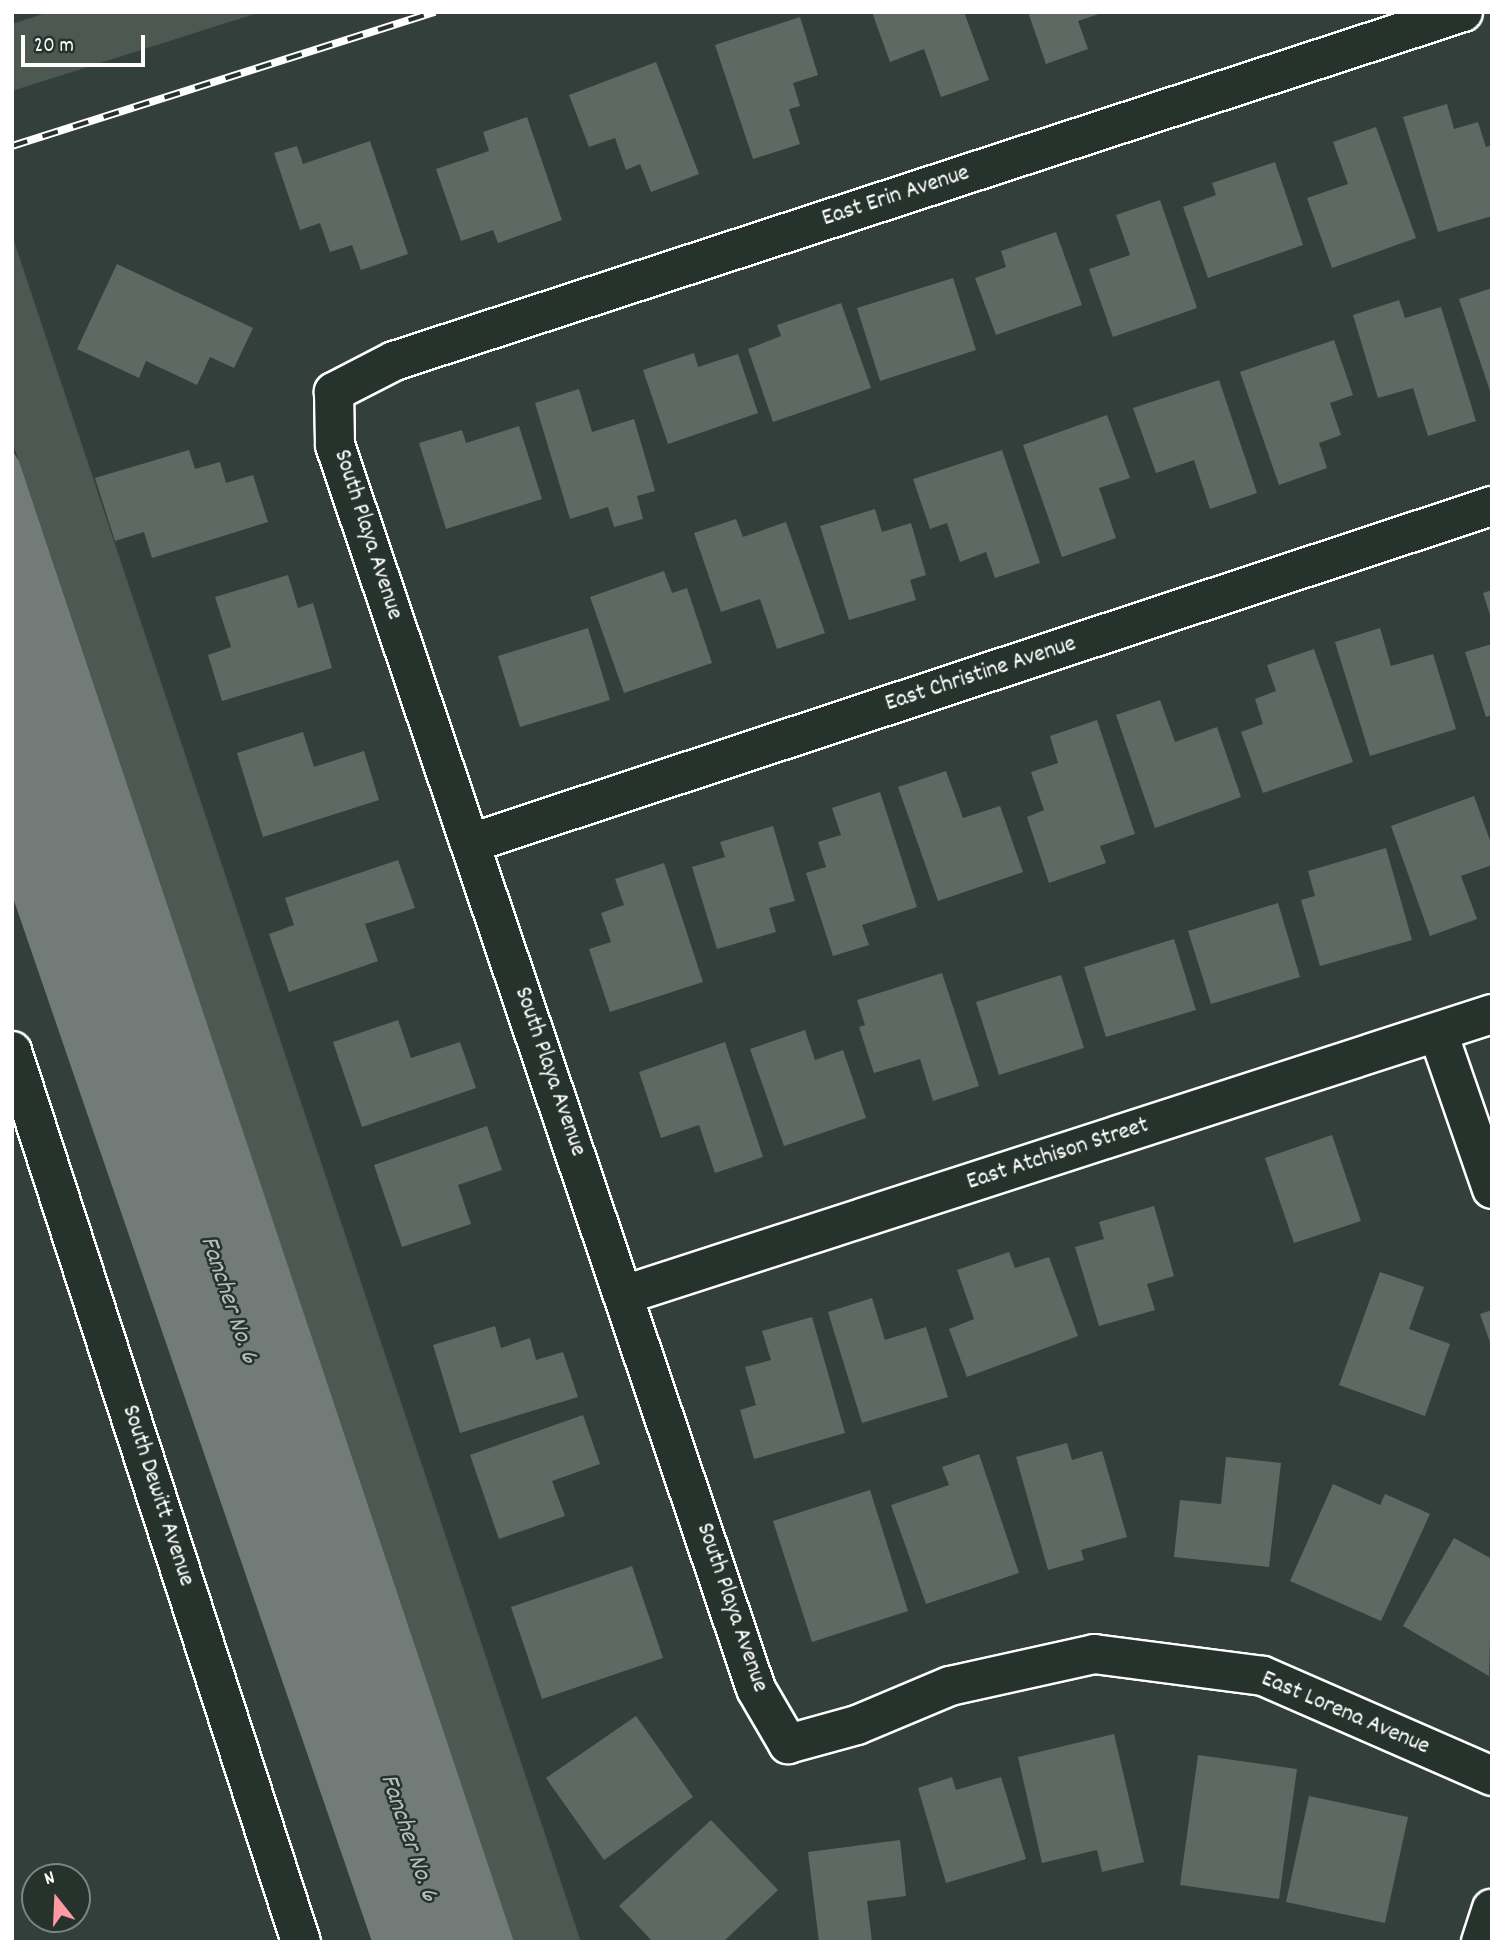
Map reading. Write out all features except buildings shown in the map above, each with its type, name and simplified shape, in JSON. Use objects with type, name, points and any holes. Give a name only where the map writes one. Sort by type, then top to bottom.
[{"type":"street","name":"East Erin Avenue","points":[[334,392],[394,361],[1463,12]]},
{"type":"street","name":"South Playa Avenue","points":[[334,392],[335,445],[756,1689],[788,1744]]},
{"type":"street","name":"East Christine Avenue","points":[[471,844],[1492,506]]},
{"type":"street","name":"East Atchison Street","points":[[624,1295],[1492,1014]]},
{"type":"street","points":[[1438,1032],[1492,1189]]},
{"type":"street","name":"South Dewitt Avenue","points":[[12,1051],[301,1942]]},
{"type":"street","name":"East Lorena Avenue","points":[[788,1744],[857,1725],[950,1686],[1094,1654],[1263,1676],[1492,1776]]},
{"type":"street","points":[[1481,1942],[1492,1909]]},
{"type":"shaded area","points":[[49,12],[261,12],[12,91],[12,24]]},
{"type":"shaded area","points":[[12,235],[581,1942],[514,1942],[12,442]]},
{"type":"water","name":"Fancher No. 6","points":[[12,450],[19,461],[514,1942],[372,1942],[12,895]]},
{"type":"railway","points":[[12,146],[435,12]]}]
